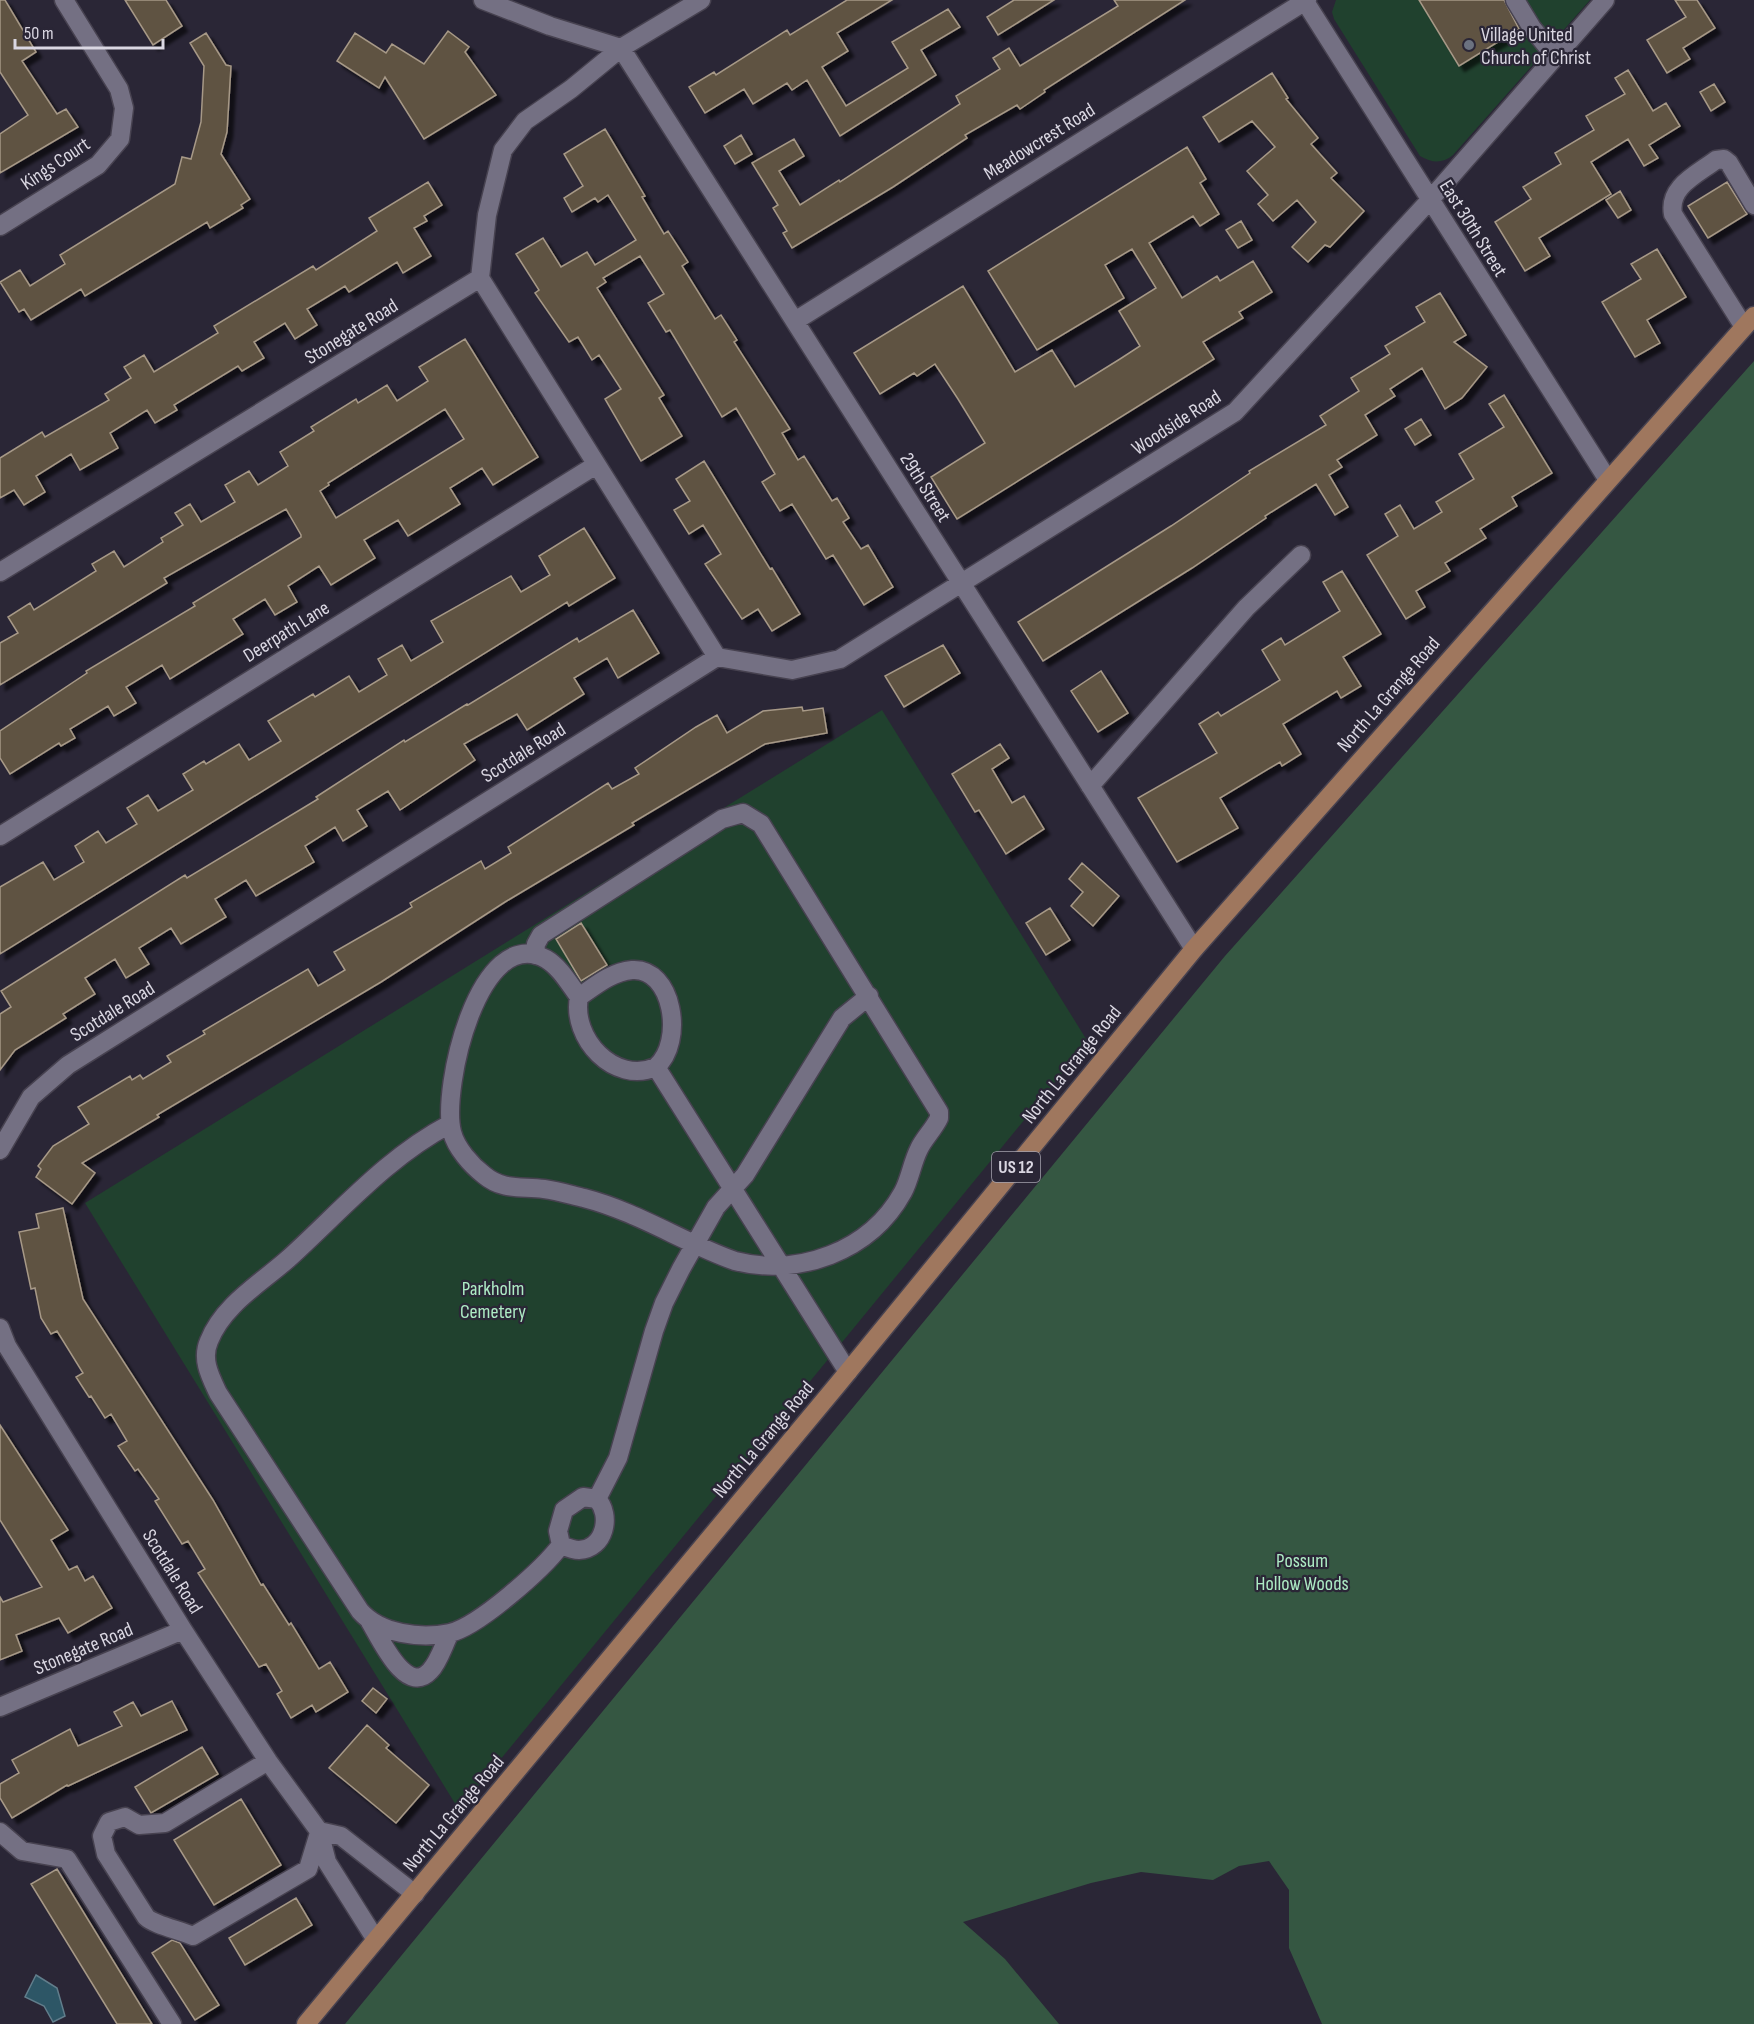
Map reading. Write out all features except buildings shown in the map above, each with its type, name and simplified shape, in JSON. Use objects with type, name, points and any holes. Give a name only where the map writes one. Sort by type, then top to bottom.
[{"type":"main road","name":"North La Grange Road","points":[[306,2024],[848,1372],[1194,949],[1749,321]]},
{"type":"street","name":"Kings Court","points":[[0,226],[98,165],[120,139],[124,108],[119,89],[64,0]]},
{"type":"street","points":[[483,0],[550,26],[621,48]]},
{"type":"street","points":[[701,0],[621,48],[579,83],[525,121],[503,150],[487,215],[480,278],[717,657]]},
{"type":"street","name":"East 30th Street","points":[[1306,0],[1429,201],[1608,480]]},
{"type":"street","name":"Meadowcrest Road","points":[[795,321],[1306,0]]},
{"type":"street","points":[[1515,0],[1532,28],[1556,56]]},
{"type":"street","name":"Woodside Road","points":[[717,657],[792,670],[840,659],[1235,412],[1429,201],[1605,0]]},
{"type":"street","name":"29th Street","points":[[621,48],[1194,949]]},
{"type":"street","points":[[1749,321],[1673,214],[1671,203],[1675,191],[1716,159],[1724,159],[1730,163],[1754,205]]},
{"type":"street","name":"Stonegate Road","points":[[0,572],[480,278]]},
{"type":"street","name":"Deerpath Lane","points":[[0,836],[596,465]]},
{"type":"street","points":[[1090,786],[1246,608],[1301,555]]},
{"type":"street","name":"Scotdale Road","points":[[0,1150],[31,1097],[68,1065],[717,657]]},
{"type":"street","points":[[535,955],[536,944],[541,935],[722,819],[743,813],[761,824],[936,1105],[939,1118],[919,1149],[902,1194],[873,1229],[833,1255],[782,1267],[735,1262],[668,1229],[607,1204],[544,1189],[506,1188],[496,1184],[483,1175],[456,1144],[450,1124],[454,1067],[462,1036],[485,984],[510,960],[522,954],[535,955],[556,967],[579,997]]},
{"type":"street","points":[[635,970],[646,973],[656,981],[665,994],[673,1026],[669,1051],[656,1067],[644,1072],[623,1070],[602,1057],[583,1033],[576,1010],[579,997],[611,975],[623,972],[635,970]]},
{"type":"street","points":[[597,1499],[626,1437],[664,1303],[695,1244],[716,1208],[745,1175],[762,1149],[842,1018],[868,996]]},
{"type":"street","points":[[656,1067],[848,1372]]},
{"type":"street","points":[[450,1124],[405,1150],[286,1260],[241,1298],[215,1330],[206,1351],[206,1364],[218,1393],[316,1546],[370,1622],[397,1666],[412,1678],[419,1678],[431,1670],[450,1633]]},
{"type":"street","name":"Scotdale Road","points":[[0,1328],[6,1347],[183,1630],[268,1761],[319,1831],[327,1862],[376,1940]]},
{"type":"street","points":[[370,1622],[395,1631],[450,1633],[470,1623],[549,1560],[561,1545],[560,1520],[564,1510],[583,1497],[597,1499]]},
{"type":"street","points":[[561,1545],[580,1550],[596,1542],[605,1525],[606,1514],[597,1499]]},
{"type":"street","name":"Stonegate Road","points":[[0,1707],[183,1630]]},
{"type":"street","points":[[268,1761],[165,1823],[139,1825],[124,1816],[109,1822],[102,1836],[106,1854],[151,1922],[173,1927],[193,1936],[308,1869],[319,1831],[342,1836],[415,1894]]},
{"type":"street","points":[[0,1832],[22,1851],[68,1859],[172,2024]]},
{"type":"green space","points":[[1336,0],[1421,0],[1459,65],[1525,25],[1509,0],[1590,0],[1453,155],[1437,162],[1420,156],[1334,19],[1332,12]]},
{"type":"green space","name":"Possum Hollow Woods","points":[[1754,361],[1754,2024],[1322,2024],[1289,1948],[1289,1890],[1269,1861],[1239,1866],[1213,1880],[1141,1872],[1091,1883],[963,1922],[1005,1959],[1059,2024],[345,2024],[1225,956]]},
{"type":"green space","name":"Parkholm Cemetery","points":[[882,710],[1088,1042],[459,1810],[85,1203]]},
{"type":"water","points":[[36,1975],[57,1988],[65,2016],[53,2022],[44,2006],[25,1997]]},
{"type":"place","name":"Village United Church of Christ","points":[[1469,45]]}]
